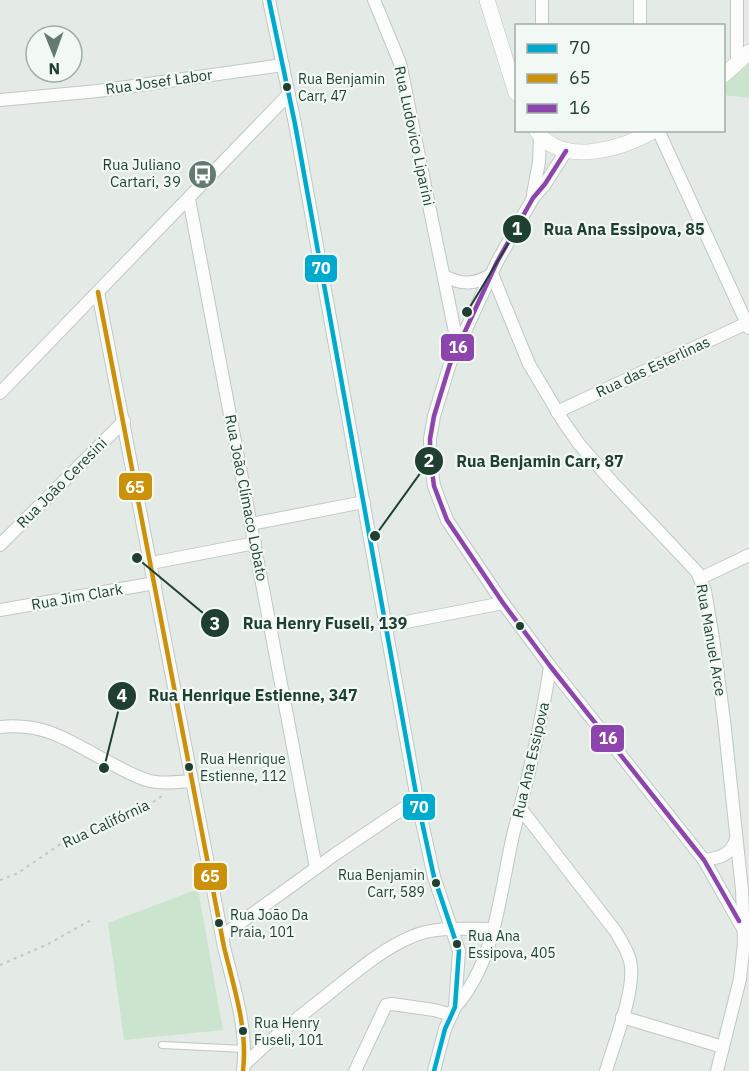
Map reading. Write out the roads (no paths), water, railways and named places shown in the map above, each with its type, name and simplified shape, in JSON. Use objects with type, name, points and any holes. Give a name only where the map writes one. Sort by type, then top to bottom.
[{"type":"street","points":[[269,0],[289,94],[417,799],[434,877],[459,951],[454,1011],[434,1071]]},
{"type":"street","name":"Rua Ludovico Liparini","points":[[374,0],[400,63],[458,347]]},
{"type":"street","points":[[487,0],[515,90]]},
{"type":"street","points":[[542,24],[543,0]]},
{"type":"street","points":[[640,0],[640,24]]},
{"type":"street","points":[[736,63],[737,0]]},
{"type":"street","points":[[725,73],[749,52]]},
{"type":"street","name":"Rua Josef Labor","points":[[0,100],[98,91],[283,65]]},
{"type":"street","points":[[0,393],[289,94]]},
{"type":"street","points":[[538,133],[552,146],[579,153],[632,142],[650,132],[748,324]]},
{"type":"street","points":[[532,198],[539,162],[538,133]]},
{"type":"street","points":[[566,151],[545,184],[532,198],[492,274],[458,347],[441,392],[434,416],[430,456],[437,498],[447,520],[503,603],[704,860],[743,928]]},
{"type":"street","name":"Rua João Clímaco Lobato","points":[[189,199],[316,868]]},
{"type":"street","points":[[444,276],[461,283],[472,284],[492,274]]},
{"type":"street","name":"Rua Manuel Arce","points":[[492,274],[529,364],[557,412],[579,444],[701,578],[713,638],[742,891],[743,928],[740,979],[717,1071]]},
{"type":"street","points":[[98,292],[222,936],[244,1032],[246,1049],[244,1068]]},
{"type":"street","name":"Rua das Esterlinas","points":[[557,412],[748,324]]},
{"type":"street","name":"Rua João Ceresini","points":[[0,545],[124,421]]},
{"type":"street","points":[[251,524],[364,502]]},
{"type":"street","points":[[151,563],[255,543]]},
{"type":"street","points":[[701,578],[749,555]]},
{"type":"street","name":"Rua Jim Clark","points":[[0,610],[154,583]]},
{"type":"street","points":[[386,626],[503,603]]},
{"type":"street","name":"Rua Ana Essipova","points":[[454,1011],[476,978],[492,930],[550,666]]},
{"type":"street","points":[[0,727],[33,727],[51,732],[151,782],[192,781]]},
{"type":"street","points":[[222,936],[417,799]]},
{"type":"street","points":[[520,809],[616,932],[631,965],[631,977],[622,1017],[606,1071]]},
{"type":"street","points":[[704,860],[723,856],[731,851],[737,838]]},
{"type":"street","points":[[244,1068],[263,1046],[383,953],[411,937],[451,929],[492,930]]},
{"type":"street","points":[[355,1071],[386,1005],[454,1011]]},
{"type":"street","points":[[622,1017],[723,1047]]},
{"type":"lane","points":[[162,1046],[246,1049]]},
{"type":"place","name":"Rua Benjamin Carr, 47","points":[[287,87]]},
{"type":"place","name":"Rua Juliano Cartari, 39","points":[[202,174]]},
{"type":"place","name":"Rua Ana Essipova, 85","points":[[467,312]]},
{"type":"place","name":"Rua Benjamin Carr, 87","points":[[375,536]]},
{"type":"place","name":"Rua Henry Fuseli, 139","points":[[137,558]]},
{"type":"place","name":"Rua Henrique Estienne, 112","points":[[189,767]]},
{"type":"place","name":"Rua Henrique Estienne, 347","points":[[104,768]]},
{"type":"place","name":"Rua Benjamin Carr, 589","points":[[436,883]]},
{"type":"place","name":"Rua João Da Praia, 101","points":[[219,923]]},
{"type":"place","name":"Rua Ana Essipova, 405","points":[[457,944]]},
{"type":"place","name":"Rua Henry Fuseli, 101","points":[[243,1031]]}]
